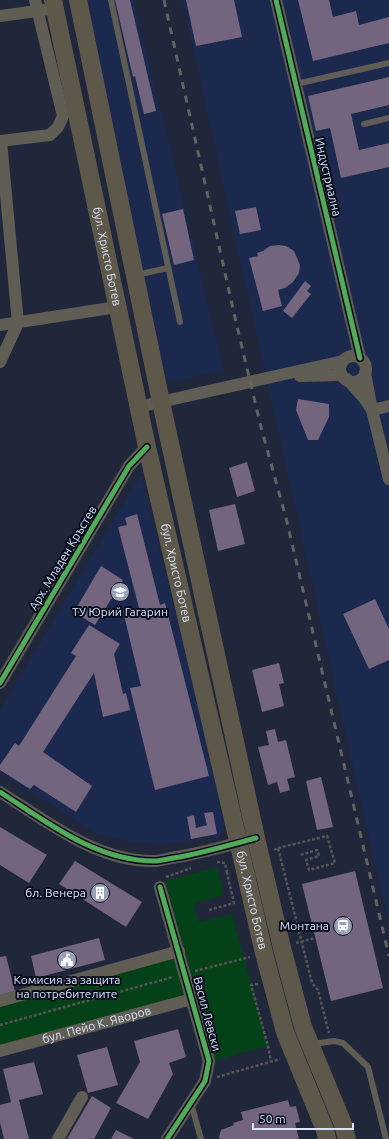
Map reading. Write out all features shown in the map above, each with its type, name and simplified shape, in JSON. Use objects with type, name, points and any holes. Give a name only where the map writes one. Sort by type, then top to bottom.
[{"type":"main road","name":"бул. Христо Ботев","points":[[78,0],[161,402],[258,846],[282,948],[303,1027],[343,1124],[347,1139]]},
{"type":"main road","name":"бул. Христо Ботев","points":[[54,4],[138,407],[264,953],[285,1032],[325,1130],[327,1139]]},
{"type":"street","name":"Индустриална","points":[[276,0],[360,358]]},
{"type":"street","points":[[0,16],[36,5],[54,4]]},
{"type":"street","points":[[0,362],[18,323],[1,141],[50,135],[58,127],[63,116],[36,5]]},
{"type":"street","name":"Индустриална","points":[[345,359],[350,332],[349,306]]},
{"type":"street","points":[[0,325],[117,308]]},
{"type":"street","points":[[138,407],[277,376],[354,356],[360,358],[365,365],[365,373],[372,410],[389,479]]},
{"type":"street","points":[[345,359],[340,368],[345,377],[364,398],[372,410]]},
{"type":"street","points":[[277,376],[345,377],[350,381],[357,380],[365,373]]},
{"type":"street","points":[[372,410],[389,406]]},
{"type":"street","name":"Арх. Младен Кръстев","points":[[0,682],[130,466],[147,447]]},
{"type":"street","points":[[0,792],[67,834],[113,855],[136,860],[157,861],[190,855],[238,843],[258,846]]},
{"type":"street","name":"Васил Левски","points":[[160,887],[209,1061],[205,1080],[167,1139]]},
{"type":"street","points":[[0,1001],[179,951]]},
{"type":"street","name":"бул. Пейо К. Яворов","points":[[0,1051],[192,999]]},
{"type":"street","points":[[58,1139],[82,1097]]},
{"type":"lane","points":[[111,0],[180,322]]},
{"type":"lane","points":[[296,84],[389,63]]},
{"type":"lane","points":[[364,124],[389,118]]},
{"type":"lane","points":[[134,275],[168,268]]},
{"type":"lane","points":[[309,1044],[334,1041],[342,1043],[368,1067],[386,1139]]},
{"type":"lane","points":[[191,1103],[201,1139]]},
{"type":"path","points":[[258,846],[278,848],[327,836],[335,863],[309,870],[306,860],[319,856],[317,850],[300,855]]},
{"type":"path","points":[[278,848],[303,942],[312,983],[318,990],[328,1027]]},
{"type":"path","points":[[209,910],[234,903],[225,863],[215,862]]},
{"type":"path","points":[[160,887],[163,879],[171,874],[183,871]]},
{"type":"path","points":[[227,873],[233,871]]},
{"type":"path","points":[[282,948],[315,938]]},
{"type":"path","points":[[0,1025],[264,953]]},
{"type":"path","points":[[264,982],[251,985],[271,1062]]},
{"type":"path","points":[[205,1080],[283,1058]]},
{"type":"shaded area","points":[[82,0],[134,0],[224,371],[167,382]]},
{"type":"shaded area","points":[[182,0],[389,0],[389,921],[381,892]]},
{"type":"shaded area","name":"ТУ Юрий Гагарин","points":[[141,474],[227,820],[220,836],[169,844],[135,843],[96,833],[0,773],[0,710]]},
{"type":"green space","points":[[217,867],[224,895],[194,904],[199,922],[232,914],[268,1046],[213,1061],[165,881]]},
{"type":"green space","points":[[176,957],[186,996],[0,1050],[0,1002]]},
{"type":"building","points":[[115,0],[130,0],[156,111],[144,114],[135,76],[133,77]]},
{"type":"building","points":[[186,0],[234,0],[242,37],[196,46]]},
{"type":"building","points":[[298,0],[329,0],[333,17],[356,11],[359,25],[389,17],[389,43],[313,61]]},
{"type":"building","points":[[389,77],[389,105],[351,114],[359,150],[389,143],[389,167],[341,178],[330,128],[316,131],[308,96]]},
{"type":"building","points":[[256,207],[261,230],[240,234],[235,211]]},
{"type":"building","points":[[183,209],[194,260],[174,265],[162,214]]},
{"type":"building","points":[[270,246],[286,246],[294,251],[300,265],[299,273],[293,282],[285,288],[278,290],[282,306],[263,311],[249,258],[258,256],[257,253]]},
{"type":"building","points":[[305,281],[311,286],[307,291],[311,294],[292,318],[283,311]]},
{"type":"building","points":[[298,399],[329,404],[329,417],[318,440],[308,440],[296,410]]},
{"type":"building","points":[[247,462],[255,491],[237,497],[229,468]]},
{"type":"building","points":[[235,504],[245,544],[218,551],[209,510]]},
{"type":"building","points":[[137,514],[160,605],[165,603],[209,776],[155,790],[130,688],[141,686],[123,611],[139,608],[118,527],[127,525],[125,518]]},
{"type":"building","points":[[101,566],[123,580],[95,625],[74,612]]},
{"type":"building","points":[[375,599],[389,629],[389,660],[369,669],[343,614]]},
{"type":"building","points":[[89,625],[120,644],[114,654],[123,694],[126,693],[130,710],[103,717],[94,673],[43,752],[92,786],[76,812],[34,785],[30,789],[0,770],[0,765],[15,743],[19,746],[76,656],[71,653]]},
{"type":"building","points":[[279,663],[284,683],[279,684],[284,706],[262,712],[252,670]]},
{"type":"building","points":[[275,729],[278,742],[286,740],[295,777],[287,779],[290,790],[280,793],[277,782],[268,785],[258,747],[269,745],[266,731]]},
{"type":"building","points":[[321,777],[333,827],[317,830],[306,781]]},
{"type":"building","points":[[213,812],[217,834],[191,839],[187,817],[194,815],[196,828],[207,825],[204,813]]},
{"type":"building","points":[[0,827],[47,855],[29,883],[0,865]]},
{"type":"building","name":"бл. Венера","points":[[75,861],[142,902],[126,927],[59,884]]},
{"type":"building","points":[[355,871],[383,988],[331,1001],[302,884]]},
{"type":"building","points":[[99,938],[105,960],[36,978],[31,956]]},
{"type":"building","points":[[6,956],[15,991],[0,995],[0,957]]},
{"type":"building","points":[[178,1029],[186,1057],[169,1063],[173,1074],[148,1119],[116,1103],[140,1062],[134,1041]]},
{"type":"building","points":[[107,1047],[118,1085],[88,1093],[77,1055]]},
{"type":"building","points":[[34,1062],[43,1094],[19,1100],[29,1139],[4,1139],[0,1122],[0,1105],[11,1102],[3,1069]]},
{"type":"building","points":[[92,1096],[111,1108],[94,1139],[67,1139]]},
{"type":"building","points":[[288,1100],[290,1107],[296,1106],[300,1122],[295,1123],[299,1139],[220,1139],[219,1137],[221,1130],[234,1125],[233,1123],[243,1120],[241,1112]]},
{"type":"building","points":[[116,1130],[134,1139],[111,1139]]},
{"type":"railway","points":[[164,0],[236,322],[261,427],[286,518],[389,956]]},
{"type":"cycle path","points":[[276,0],[360,358]]},
{"type":"cycle path","points":[[0,683],[129,466],[147,447]]},
{"type":"cycle path","points":[[0,792],[54,827],[93,848],[134,860],[156,861],[180,857],[209,851],[256,838]]},
{"type":"cycle path","points":[[160,887],[209,1061],[205,1081],[167,1139]]},
{"type":"place","name":"ТУ Юрий Гагарин","points":[[120,592]]},
{"type":"place","name":"бл. Венера","points":[[100,893]]},
{"type":"place","name":"Монтана","points":[[343,926]]},
{"type":"place","name":"Комисия за защита на потребителите","points":[[67,960]]}]
